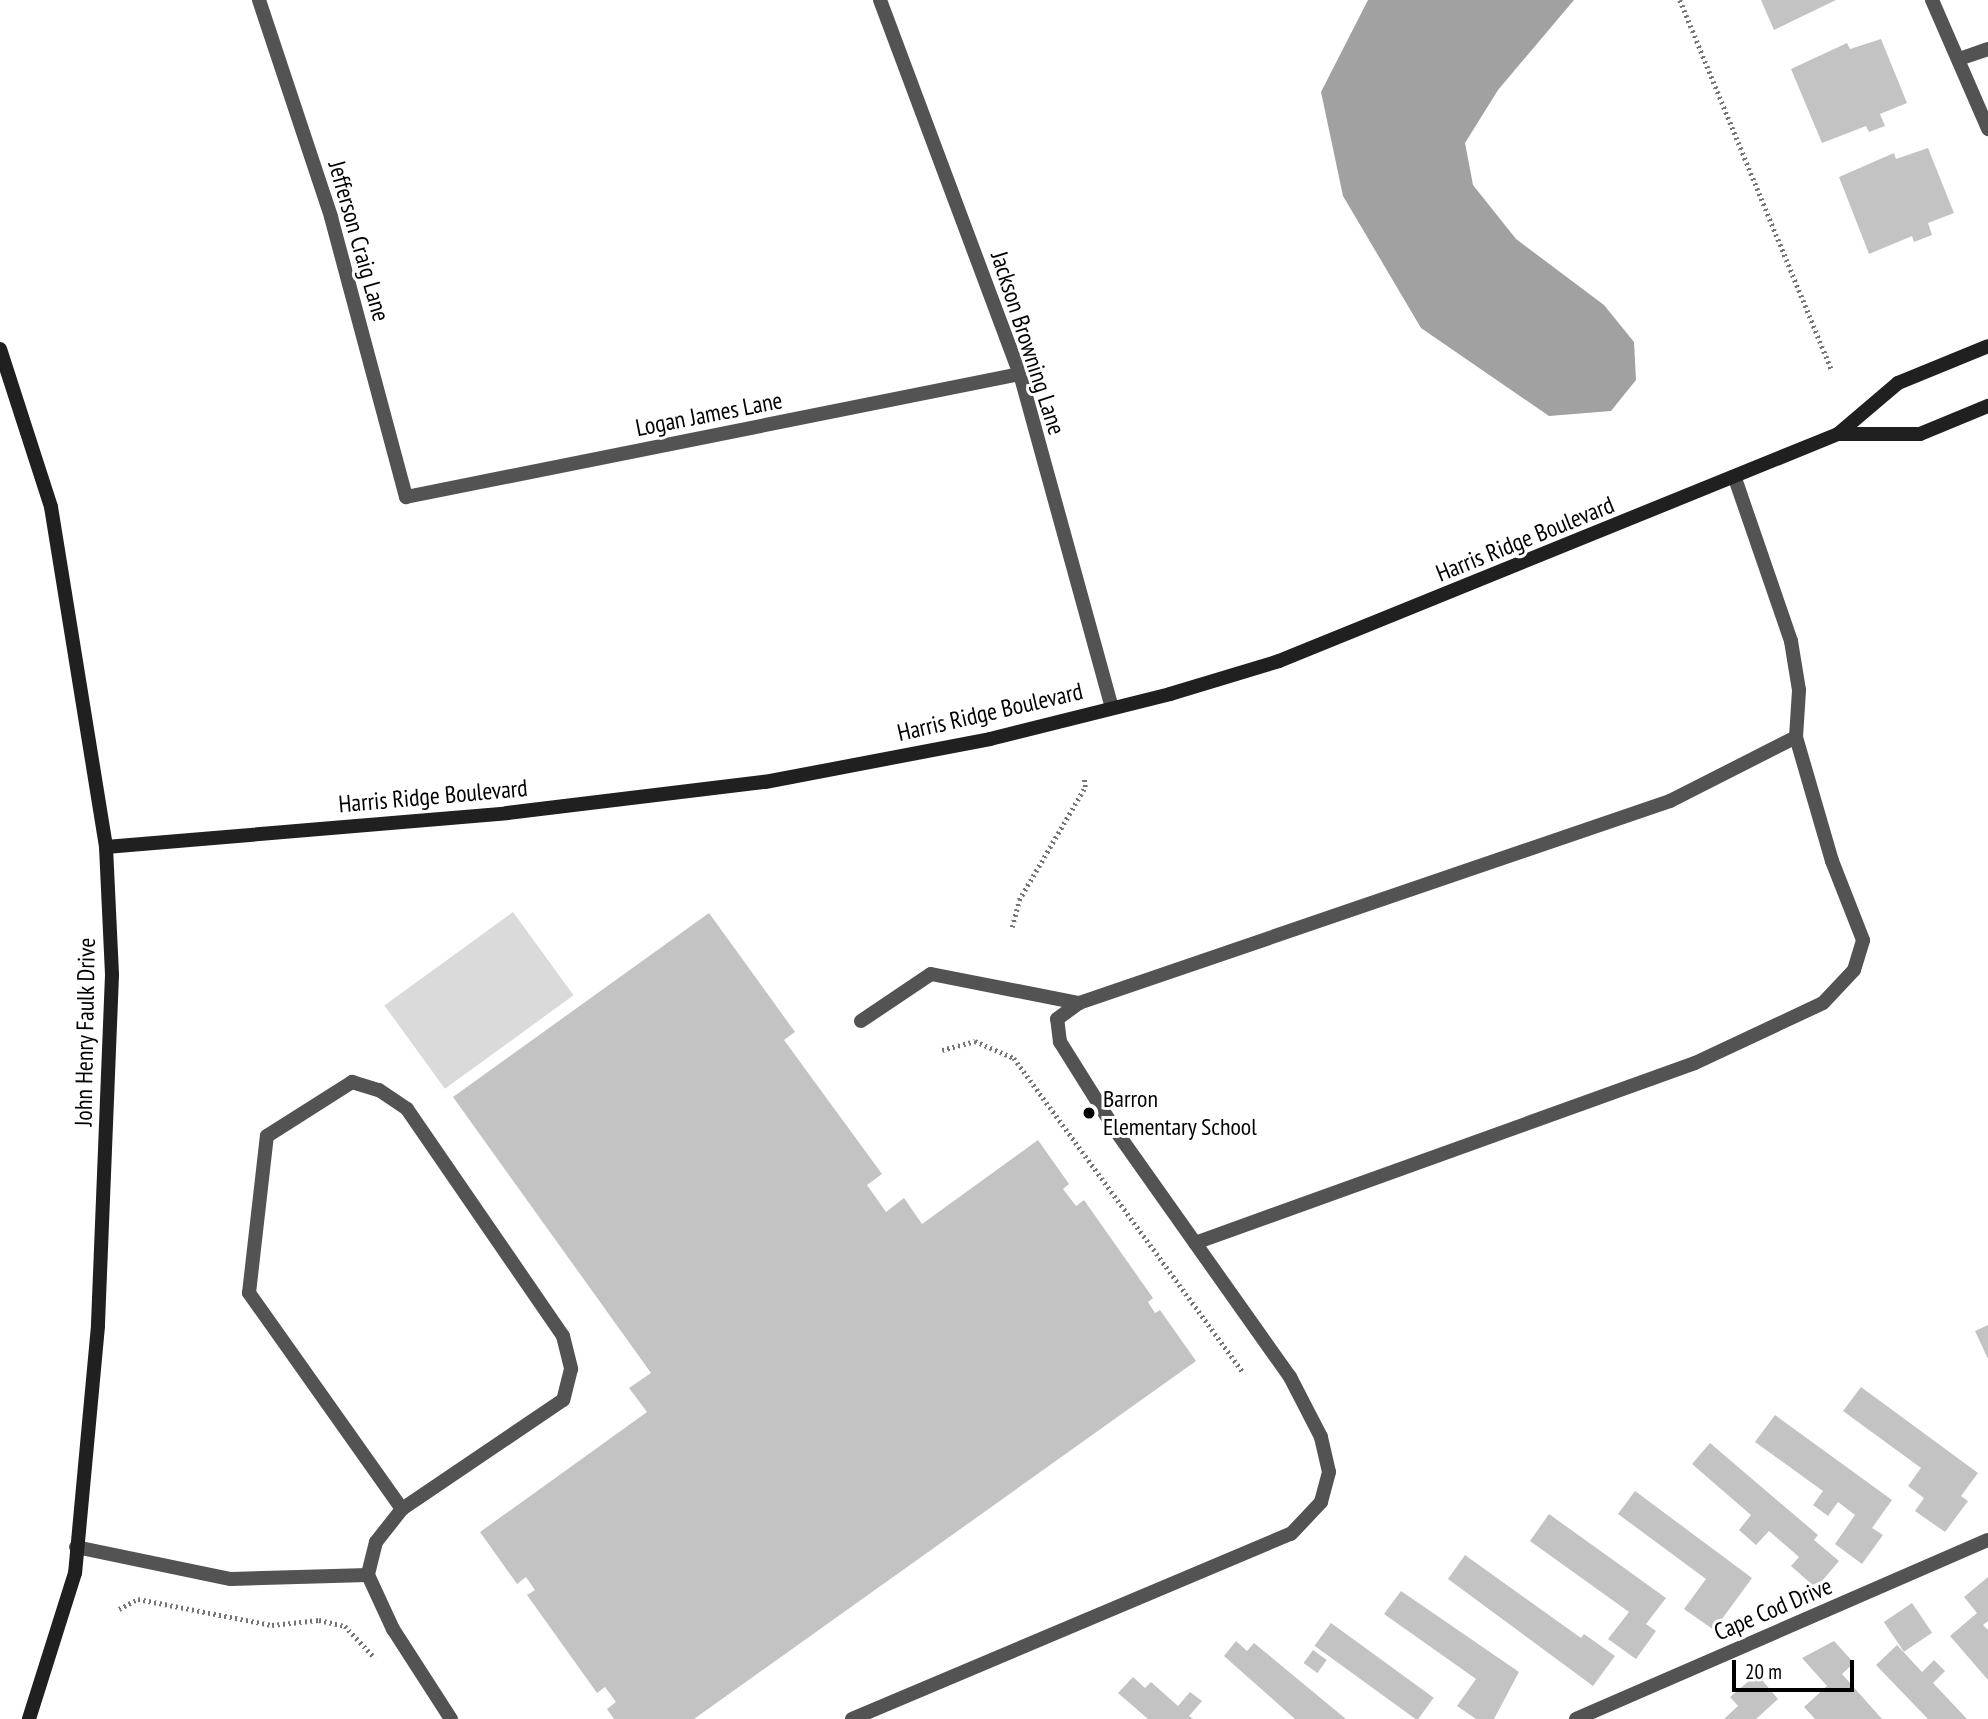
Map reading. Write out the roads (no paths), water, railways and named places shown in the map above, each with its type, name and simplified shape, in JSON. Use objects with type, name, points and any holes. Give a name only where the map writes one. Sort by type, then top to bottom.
[{"type":"street","name":"Jefferson Craig Lane","points":[[259,0],[331,217],[406,497]]},
{"type":"street","name":"Jackson Browning Lane","points":[[880,0],[1020,374],[1112,708]]},
{"type":"street","points":[[1932,0],[1988,129]]},
{"type":"street","points":[[1959,59],[1988,49]]},
{"type":"street","name":"Harris Ridge Boulevard","points":[[107,847],[507,813],[765,782],[990,739],[1112,708],[1279,661],[1735,478],[1838,434],[1898,383],[1988,346]]},
{"type":"street","name":"John Henry Faulk Drive","points":[[0,349],[51,507],[107,847],[112,975],[98,1326],[75,1573],[29,1719]]},
{"type":"street","name":"Logan James Lane","points":[[406,497],[1020,374]]},
{"type":"street","name":"Harris Ridge Boulevard","points":[[1838,434],[1920,434],[1988,405]]},
{"type":"street","points":[[1195,1243],[1695,1063],[1823,1003],[1854,970],[1863,940],[1832,861],[1797,737],[1799,690],[1791,641],[1735,478]]},
{"type":"street","points":[[852,1719],[1290,1534],[1321,1502],[1329,1472],[1321,1437],[1290,1377],[1114,1128],[1060,1042],[1058,1019],[1079,1003],[1670,801],[1797,737]]},
{"type":"street","points":[[861,1021],[931,974],[1079,1003]]},
{"type":"street","points":[[402,1509],[249,1293],[267,1136],[352,1082],[380,1090],[407,1109],[563,1336],[571,1369],[563,1400],[402,1509],[376,1542],[368,1575],[394,1629],[451,1719]]},
{"type":"street","name":"Cape Cod Drive","points":[[1576,1719],[1988,1540]]},
{"type":"street","points":[[76,1547],[232,1579],[368,1575]]},
{"type":"place","name":"Barron Elementary School","points":[[1089,1113]]}]
